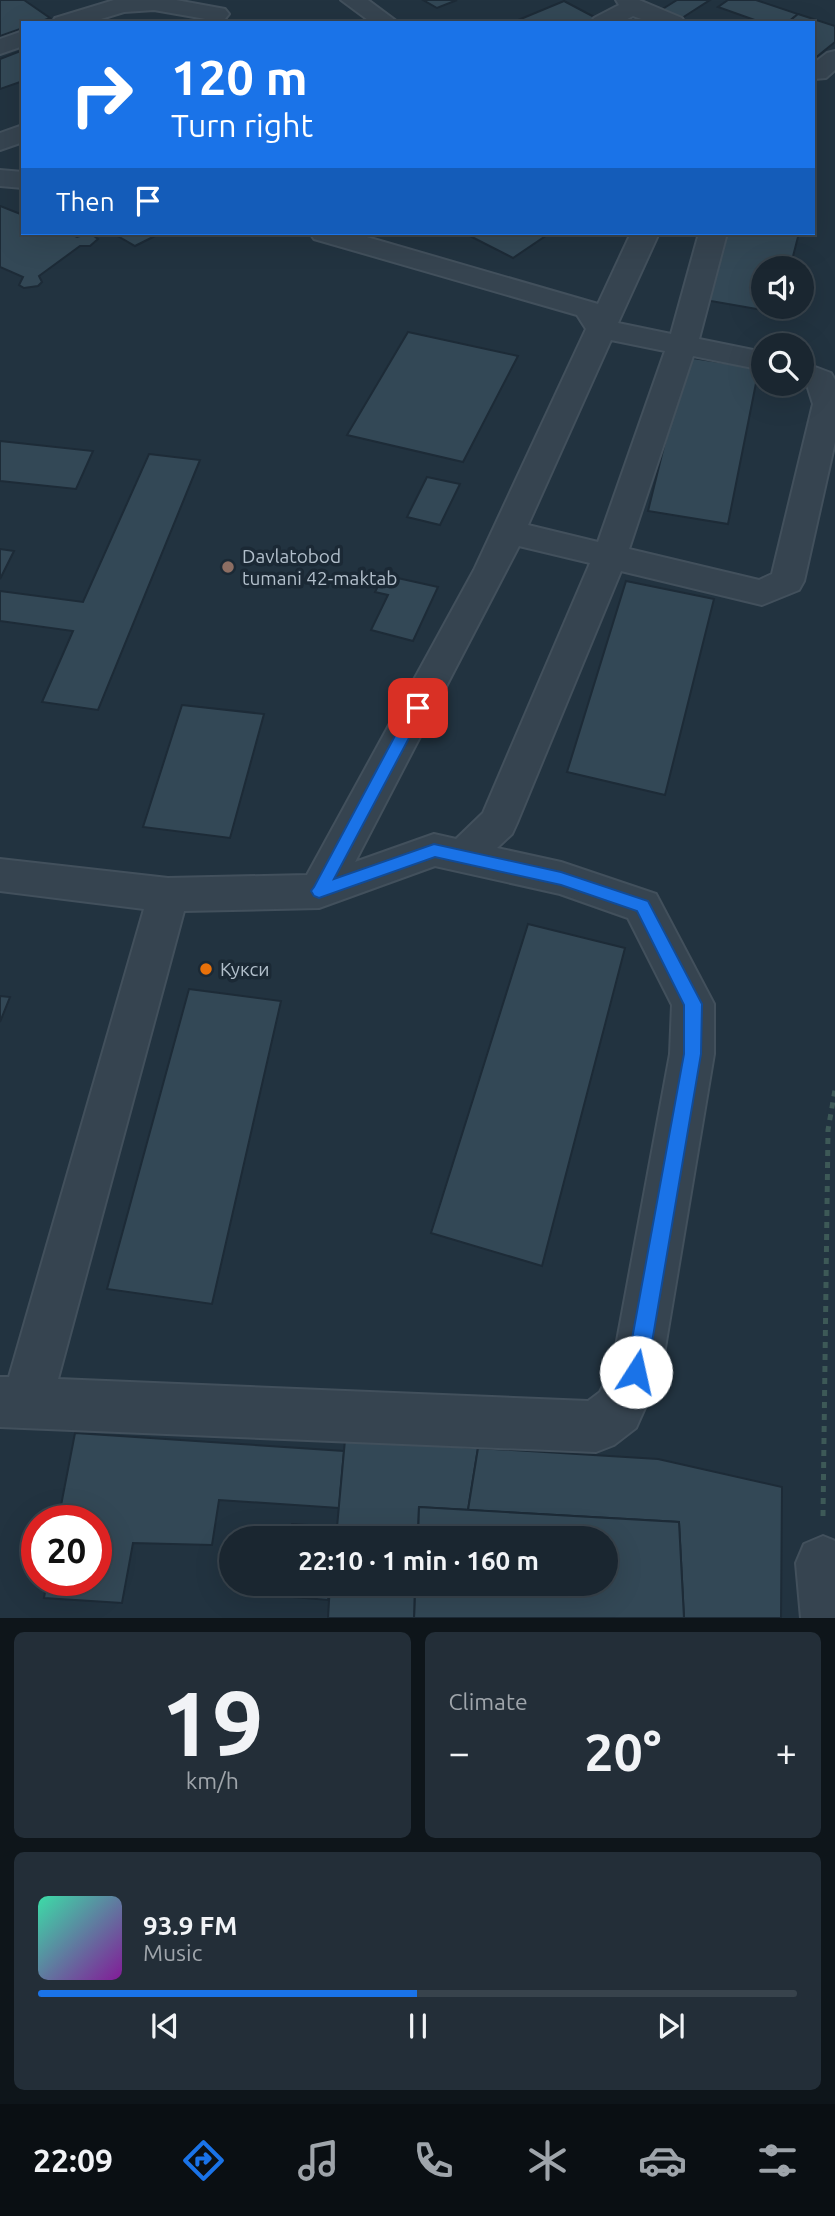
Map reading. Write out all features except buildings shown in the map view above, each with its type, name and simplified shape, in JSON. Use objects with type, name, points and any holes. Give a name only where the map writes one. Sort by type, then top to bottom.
[{"type":"lane","points":[[352,0],[384,21]]},
{"type":"lane","points":[[70,21],[130,3],[154,3],[219,12]]},
{"type":"lane","points":[[604,21],[629,3],[670,21]]},
{"type":"lane","points":[[0,47],[21,39]]},
{"type":"lane","points":[[0,142],[21,134]]},
{"type":"lane","points":[[0,178],[21,180]]},
{"type":"lane","points":[[331,235],[587,309],[601,329],[751,359]]},
{"type":"lane","points":[[319,891],[491,570],[644,235]]},
{"type":"lane","points":[[462,857],[498,823],[610,557],[681,346],[712,235]]},
{"type":"lane","points":[[509,532],[762,593],[787,581],[828,404],[820,380],[814,377]]},
{"type":"lane","points":[[0,875],[168,895],[319,891],[434,850],[561,878],[642,906],[693,1004],[692,1054],[636,1372],[618,1410],[596,1427],[13,1403],[168,895]]},
{"type":"lane","points":[[822,1563],[828,1618]]},
{"type":"path","points":[[822,1563],[828,1130],[835,1090]]},
{"type":"place","name":"Davlatobod tumani 42-maktab","points":[[228,567]]},
{"type":"place","name":"Кукси","points":[[206,969]]},
{"type":"route","points":[[418,708],[319,891],[434,850],[561,878],[642,906],[693,1004],[692,1054],[636,1372]]}]
